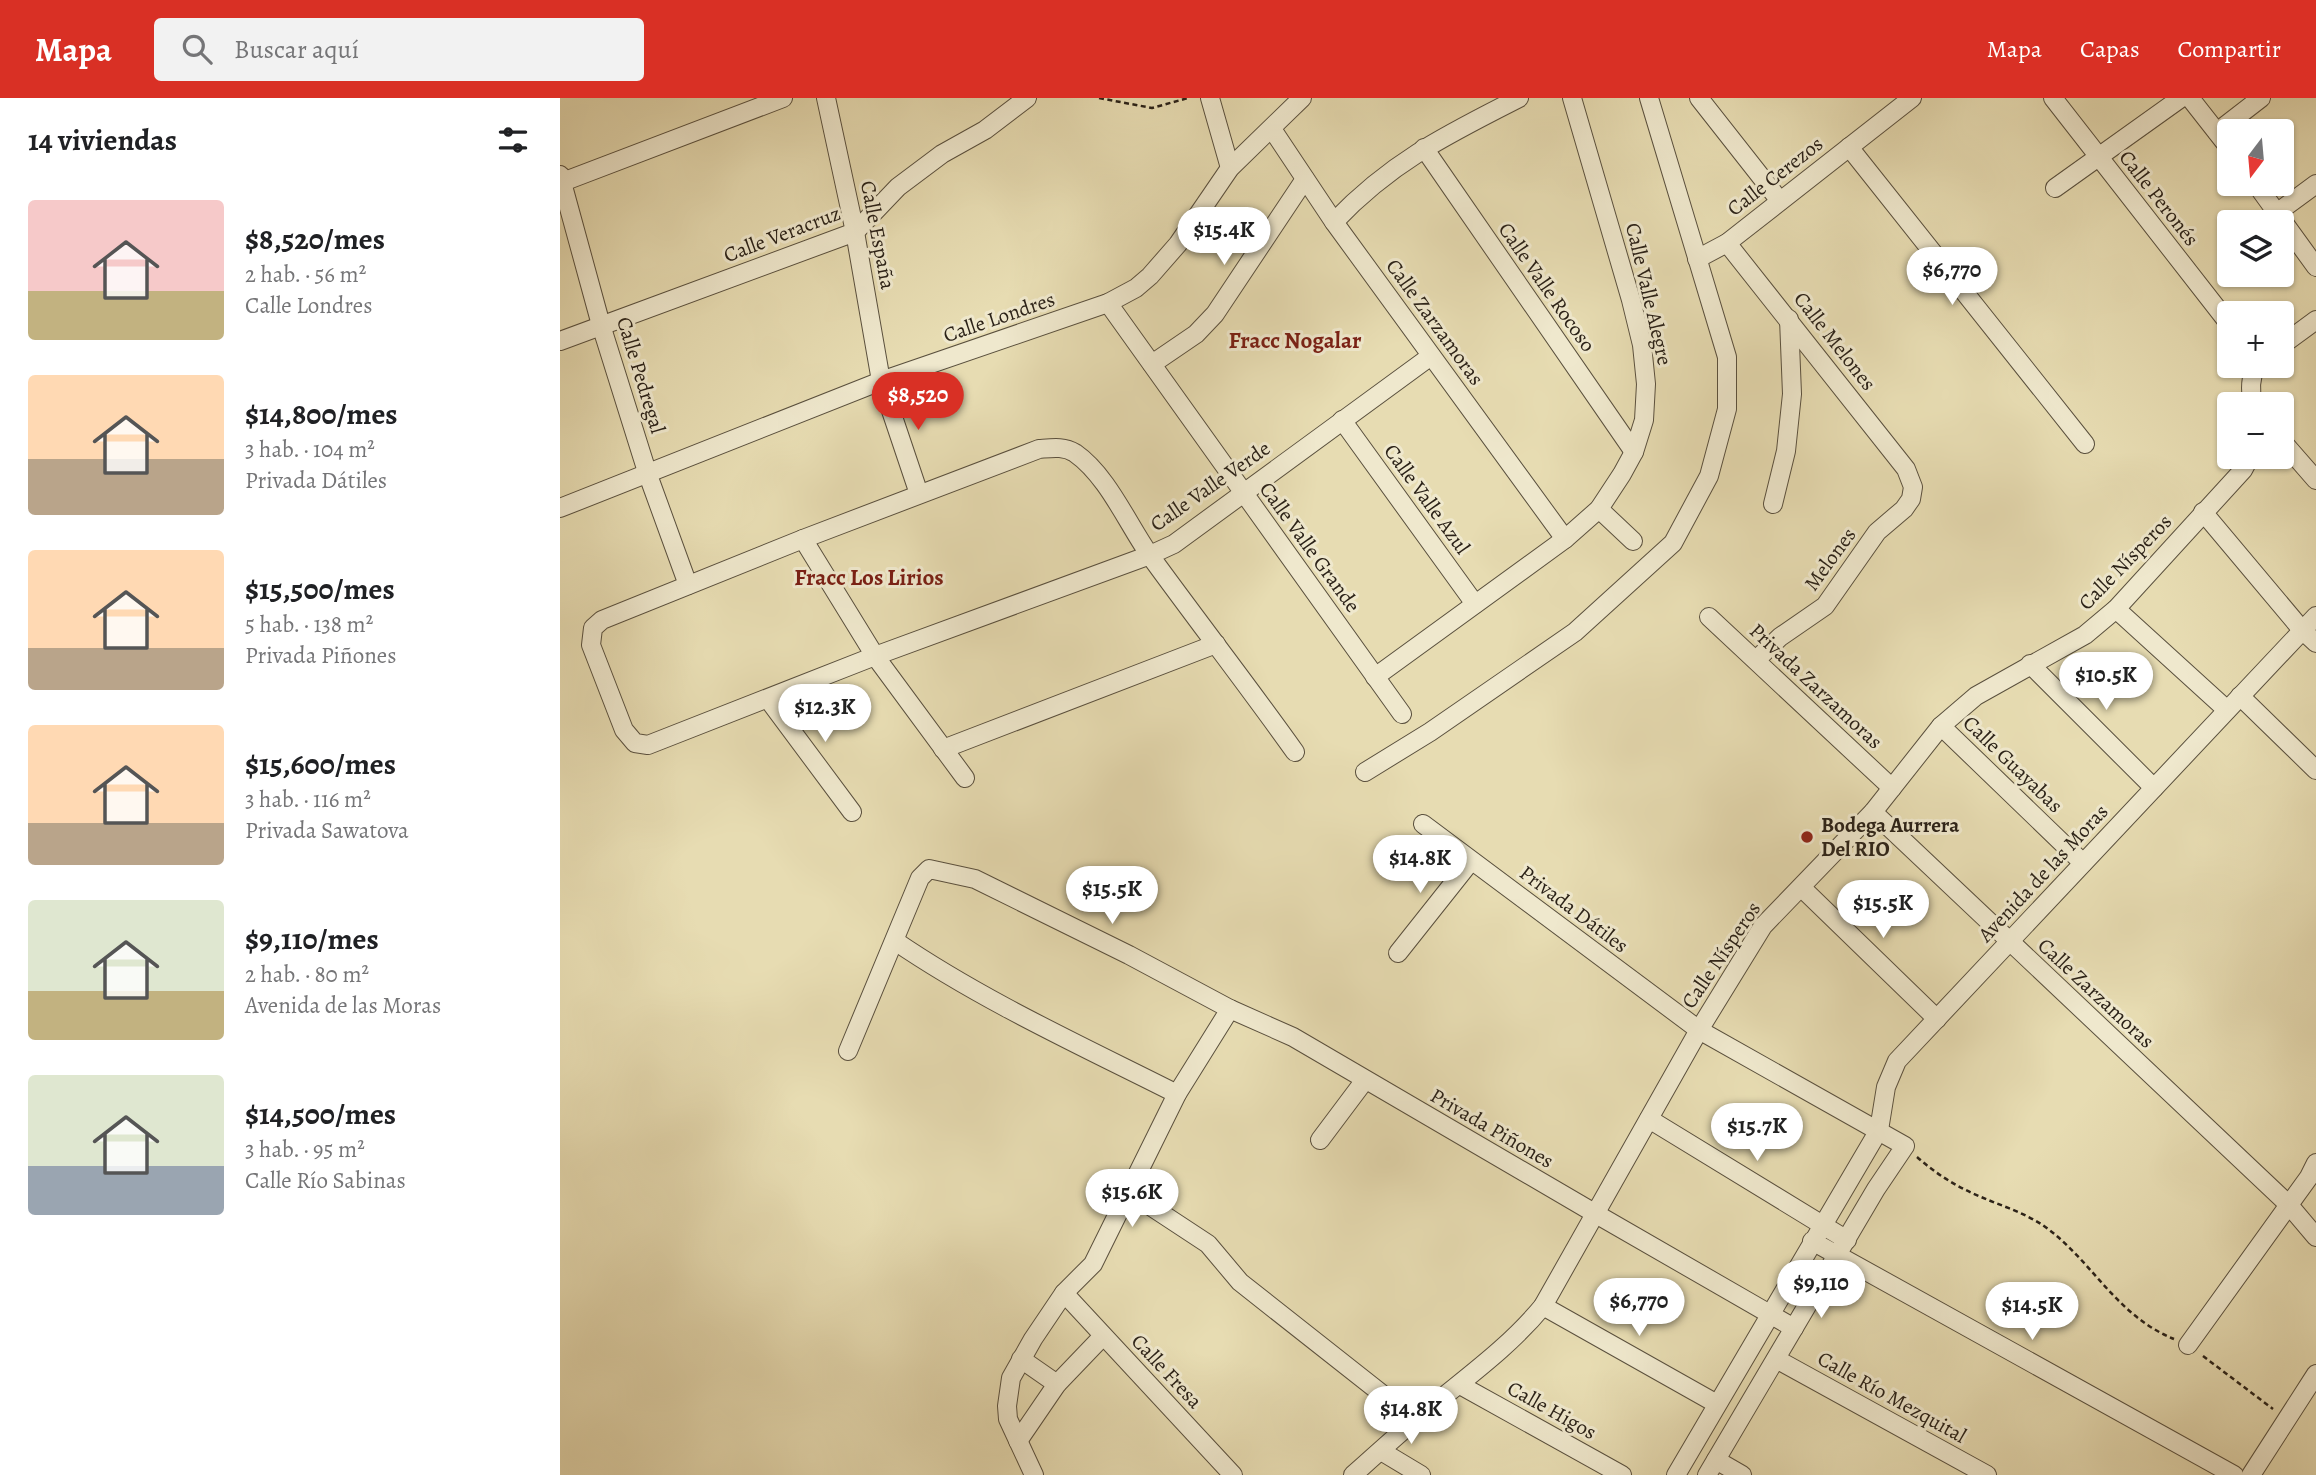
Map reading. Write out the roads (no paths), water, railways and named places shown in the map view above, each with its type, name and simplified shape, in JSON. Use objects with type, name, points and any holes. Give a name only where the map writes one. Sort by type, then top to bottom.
[{"type":"street","points":[[561,180],[783,98]]},
{"type":"street","name":"Calle España","points":[[826,98],[855,232],[881,381],[919,494]]},
{"type":"street","name":"Calle Veracruz","points":[[560,341],[855,232],[898,187],[942,154],[985,130],[1027,98]]},
{"type":"street","points":[[1210,98],[1230,168]]},
{"type":"street","name":"Calle Londres","points":[[560,508],[881,381],[1108,303],[1136,288],[1165,260],[1230,168],[1302,98]]},
{"type":"street","points":[[1334,222],[1384,175],[1424,148],[1518,98]]},
{"type":"street","name":"Calle Valle Alegre","points":[[1375,677],[1565,539],[1599,509],[1622,474],[1644,420],[1646,384],[1642,345],[1572,98]]},
{"type":"street","points":[[1364,772],[1430,732],[1575,632],[1673,544],[1709,476],[1727,409],[1727,357],[1649,98]]},
{"type":"street","points":[[1699,98],[1780,201]]},
{"type":"street","name":"Calle Peronés","points":[[2053,98],[2217,308]]},
{"type":"street","points":[[2055,188],[2181,98]]},
{"type":"street","points":[[2190,98],[2217,132]]},
{"type":"street","points":[[2234,119],[2261,98]]},
{"type":"street","name":"Calle Cerezos","points":[[1697,260],[1727,243],[1849,147],[1903,100]]},
{"type":"street","name":"Calle Zarzamoras","points":[[1272,129],[1334,222],[1565,539]]},
{"type":"street","points":[[1849,147],[2085,444]]},
{"type":"street","name":"Calle Valle Rocoso","points":[[1424,148],[1633,452]]},
{"type":"street","points":[[1152,364],[1196,334],[1215,314],[1305,179]]},
{"type":"street","name":"Calle Pedregal","points":[[561,180],[601,325],[648,475],[688,585]]},
{"type":"street","points":[[2281,210],[2316,184]]},
{"type":"street","points":[[2265,196],[2276,210]]},
{"type":"street","points":[[2294,235],[2316,267]]},
{"type":"street","name":"Calle Melones","points":[[1727,243],[1790,319],[1906,469]]},
{"type":"street","name":"Calle Valle Grande","points":[[1108,303],[1402,714]]},
{"type":"street","points":[[1773,504],[1786,451],[1793,394],[1790,319]]},
{"type":"street","points":[[2294,336],[2316,320]]},
{"type":"street","name":"Calle Valle Verde","points":[[688,585],[602,620],[592,632],[591,645],[624,730],[632,741],[648,745],[875,656],[1150,555],[1190,533],[1432,356]]},
{"type":"street","name":"Calle Valle Azul","points":[[1342,420],[1475,604]]},
{"type":"street","points":[[688,585],[1039,449],[1063,448],[1086,462],[1104,484],[1150,555],[1295,752]]},
{"type":"street","points":[[2294,455],[2316,480]]},
{"type":"street","name":"Melones","points":[[1756,660],[1780,637],[1825,606],[1877,532],[1904,509],[1911,499],[1913,487],[1906,469]]},
{"type":"street","name":"Calle Nísperos","points":[[1353,1475],[1524,1329],[1543,1306],[1699,1030],[1763,926],[1873,812],[1941,726],[1976,696],[2085,635],[2116,609],[2244,469]]},
{"type":"street","points":[[1599,509],[1633,541]]},
{"type":"street","points":[[2203,512],[2302,630],[2316,643]]},
{"type":"street","points":[[803,539],[875,656],[965,778]]},
{"type":"street","points":[[2116,609],[2227,710]]},
{"type":"street","name":"Avenida de las Moras","points":[[1676,1475],[1879,1130],[1891,1071],[1911,1044],[2316,616]]},
{"type":"street","name":"Privada Zarzamoras","points":[[1709,617],[1892,788]]},
{"type":"street","points":[[943,749],[1216,644]]},
{"type":"street","points":[[2030,664],[2154,788]]},
{"type":"street","points":[[2240,696],[2316,770]]},
{"type":"street","points":[[768,699],[852,811]]},
{"type":"street","name":"Calle Guayabas","points":[[1941,726],[2083,863]]},
{"type":"street","name":"Calle Zarzamoras","points":[[1873,812],[2288,1205],[2316,1237]]},
{"type":"street","name":"Privada Dátiles","points":[[1423,824],[1699,1030],[1905,1146],[1875,1189],[1847,1240]]},
{"type":"street","points":[[1398,953],[1471,861]]},
{"type":"street","name":"Privada Piñones","points":[[848,1051],[920,878],[929,869],[975,879],[1129,955],[1230,1009],[1293,1037],[1794,1328]]},
{"type":"street","points":[[1802,888],[1937,1019]]},
{"type":"street","points":[[895,941],[928,964],[1101,1058],[1177,1094]]},
{"type":"street","points":[[1034,1475],[1008,1419],[1011,1378],[1065,1293],[1093,1264],[1177,1094],[1230,1009]]},
{"type":"street","points":[[1320,1140],[1365,1080]]},
{"type":"street","points":[[1649,1119],[1847,1240],[1712,1468],[1742,1475]]},
{"type":"street","points":[[2188,1345],[2316,1163]]},
{"type":"street","points":[[1129,1192],[1208,1244],[1240,1282],[1415,1420]]},
{"type":"street","points":[[1812,1241],[2234,1475]]},
{"type":"street","points":[[1065,1293],[1103,1336]]},
{"type":"street","points":[[1543,1306],[1717,1404]]},
{"type":"street","name":"Calle Fresa","points":[[1018,1441],[1057,1384],[1103,1336],[1233,1475]]},
{"type":"street","points":[[1021,1359],[1057,1384]]},
{"type":"street","name":"Calle Río Mezquital","points":[[1776,1359],[1987,1475]]},
{"type":"street","points":[[2251,1475],[2316,1374]]},
{"type":"street","name":"Calle Higos","points":[[1460,1385],[1622,1475]]},
{"type":"street","points":[[1381,1451],[1421,1475]]},
{"type":"place","name":"Bodega Aurrera Del RIO","points":[[1807,837]]},
{"type":"district","name":"Fracc Nogalar","points":[[1295,340]]},
{"type":"district","name":"Fracc Los Lirios","points":[[869,577]]}]
